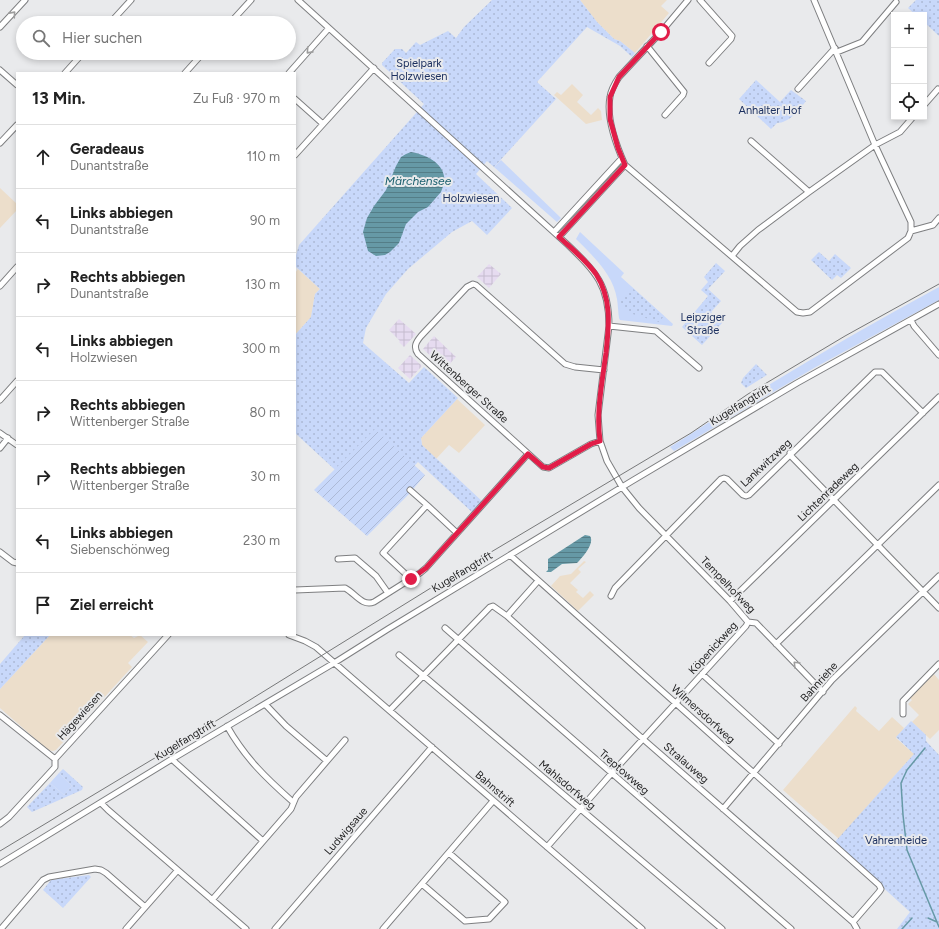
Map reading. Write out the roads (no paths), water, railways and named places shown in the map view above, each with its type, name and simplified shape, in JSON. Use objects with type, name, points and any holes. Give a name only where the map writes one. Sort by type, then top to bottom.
[{"type":"street","points":[[0,27],[25,0]]},
{"type":"street","points":[[116,16],[131,0]]},
{"type":"street","points":[[236,16],[251,0]]},
{"type":"street","points":[[298,0],[554,232],[589,265],[600,281],[608,304],[609,326],[598,415],[600,441],[607,461],[622,487]]},
{"type":"street","points":[[688,0],[619,77],[610,97],[610,119],[622,158],[625,165],[797,312],[803,313],[810,312],[908,238],[911,231],[911,222],[875,144],[814,0]]},
{"type":"street","points":[[700,0],[732,36],[710,63]]},
{"type":"street","points":[[798,89],[836,50],[862,42],[896,2]]},
{"type":"street","points":[[290,72],[329,28]]},
{"type":"street","points":[[647,46],[684,92],[683,96],[666,114]]},
{"type":"street","points":[[66,72],[77,60]]},
{"type":"street","points":[[186,72],[197,60]]},
{"type":"street","points":[[296,154],[374,68]]},
{"type":"street","points":[[0,70],[16,85]]},
{"type":"street","points":[[927,102],[938,89]]},
{"type":"street","points":[[296,100],[323,124]]},
{"type":"street","points":[[732,256],[740,246],[754,234],[809,192],[875,144],[900,132],[910,120]]},
{"type":"street","points":[[0,143],[16,126]]},
{"type":"street","points":[[751,141],[809,192]]},
{"type":"street","points":[[554,232],[622,158]]},
{"type":"street","points":[[559,237],[625,165]]},
{"type":"street","points":[[911,231],[933,225],[939,218]]},
{"type":"street","points":[[0,286],[16,268]]},
{"type":"street","name":"Wittenberger Straße","points":[[600,441],[591,444],[549,468],[543,467],[418,354],[415,350],[415,344],[467,287],[473,284],[566,364],[574,367],[604,370]]},
{"type":"street","name":"Kugelfangtrift","points":[[0,864],[172,759],[334,663],[622,487],[797,383],[939,304]]},
{"type":"street","points":[[911,320],[914,326],[939,355]]},
{"type":"street","points":[[609,326],[656,331],[699,368]]},
{"type":"street","name":"Lankwitzweg","points":[[611,596],[615,588],[721,479],[727,479],[743,495],[749,495],[875,372],[882,372],[922,413]]},
{"type":"street","points":[[0,400],[16,382]]},
{"type":"street","name":"Lichtenradeweg","points":[[730,601],[939,397]]},
{"type":"street","points":[[0,433],[16,444]]},
{"type":"street","points":[[0,448],[8,438]]},
{"type":"street","points":[[296,590],[345,588],[350,590],[365,603],[369,604],[388,593],[426,568],[528,454]]},
{"type":"street","points":[[790,454],[939,608]]},
{"type":"street","points":[[776,644],[939,485]]},
{"type":"street","name":"Tempelhofweg","points":[[622,487],[639,508],[730,601],[748,622],[756,623],[823,692]]},
{"type":"street","points":[[410,490],[457,533]]},
{"type":"street","points":[[411,579],[383,553],[427,505]]},
{"type":"street","points":[[0,552],[16,564]]},
{"type":"street","name":"Wilmersdorfweg","points":[[510,555],[879,885],[881,888],[879,892],[853,922]]},
{"type":"street","points":[[338,559],[355,558],[376,576],[388,593]]},
{"type":"street","name":"Bahnriehe","points":[[723,809],[832,680],[939,576]]},
{"type":"street","points":[[507,616],[538,581]]},
{"type":"street","name":"Stralauweg","points":[[459,640],[493,606],[507,616],[643,739],[853,922],[857,929]]},
{"type":"street","name":"Köpenickweg","points":[[547,847],[748,622]]},
{"type":"street","name":"Treptowweg","points":[[445,628],[791,929]]},
{"type":"street","name":"Hägewiesen","points":[[0,824],[9,817],[55,766],[55,759],[167,636]]},
{"type":"street","points":[[291,636],[311,644],[334,663]]},
{"type":"street","points":[[390,710],[459,640]]},
{"type":"street","name":"Mahlsdorfweg","points":[[399,655],[722,929]]},
{"type":"street","name":"Bahnstrift","points":[[334,663],[642,929]]},
{"type":"street","points":[[903,714],[903,701],[939,664]]},
{"type":"street","points":[[702,674],[779,744]]},
{"type":"street","points":[[265,704],[286,726],[327,761]]},
{"type":"street","points":[[0,715],[55,759]]},
{"type":"street","points":[[228,726],[237,744],[256,768],[293,802]]},
{"type":"street","points":[[212,900],[291,809],[296,797],[345,740]]},
{"type":"street","name":"Ludwigsaue","points":[[275,929],[432,747]]},
{"type":"street","points":[[172,759],[263,841]]},
{"type":"street","points":[[383,929],[494,801]]},
{"type":"street","points":[[101,803],[177,871],[246,929]]},
{"type":"street","points":[[422,884],[465,921],[489,919],[505,902],[449,853]]},
{"type":"street","points":[[1,929],[44,880],[49,877],[95,869],[106,873],[145,907]]},
{"type":"street","points":[[126,929],[177,871]]},
{"type":"water","name":"Märchensee","points":[[411,152],[427,157],[436,163],[443,171],[444,182],[441,192],[428,207],[418,212],[406,224],[399,243],[390,252],[385,255],[376,256],[368,251],[363,232],[367,218],[386,190],[401,157]]},
{"type":"water","points":[[585,535],[590,536],[590,546],[577,563],[562,564],[551,572],[546,572],[548,570],[548,559]]},
{"type":"waterway","points":[[925,748],[907,770],[901,783],[903,815],[907,850],[939,927]]},
{"type":"waterway","points":[[902,929],[912,918]]},
{"type":"waterway","points":[[928,918],[937,922]]},
{"type":"tram line","points":[[0,851],[203,729],[434,586],[691,433],[748,394],[845,336],[939,284]]},
{"type":"park label","name":"Spielpark Holzwiesen","points":[[419,69]]},
{"type":"park label","name":"Anhalter Hof","points":[[770,110]]},
{"type":"park label","name":"Holzwiesen","points":[[471,198]]},
{"type":"park label","name":"Leipziger Straße","points":[[703,323]]},
{"type":"park label","name":"Vahrenheide","points":[[896,840]]}]
